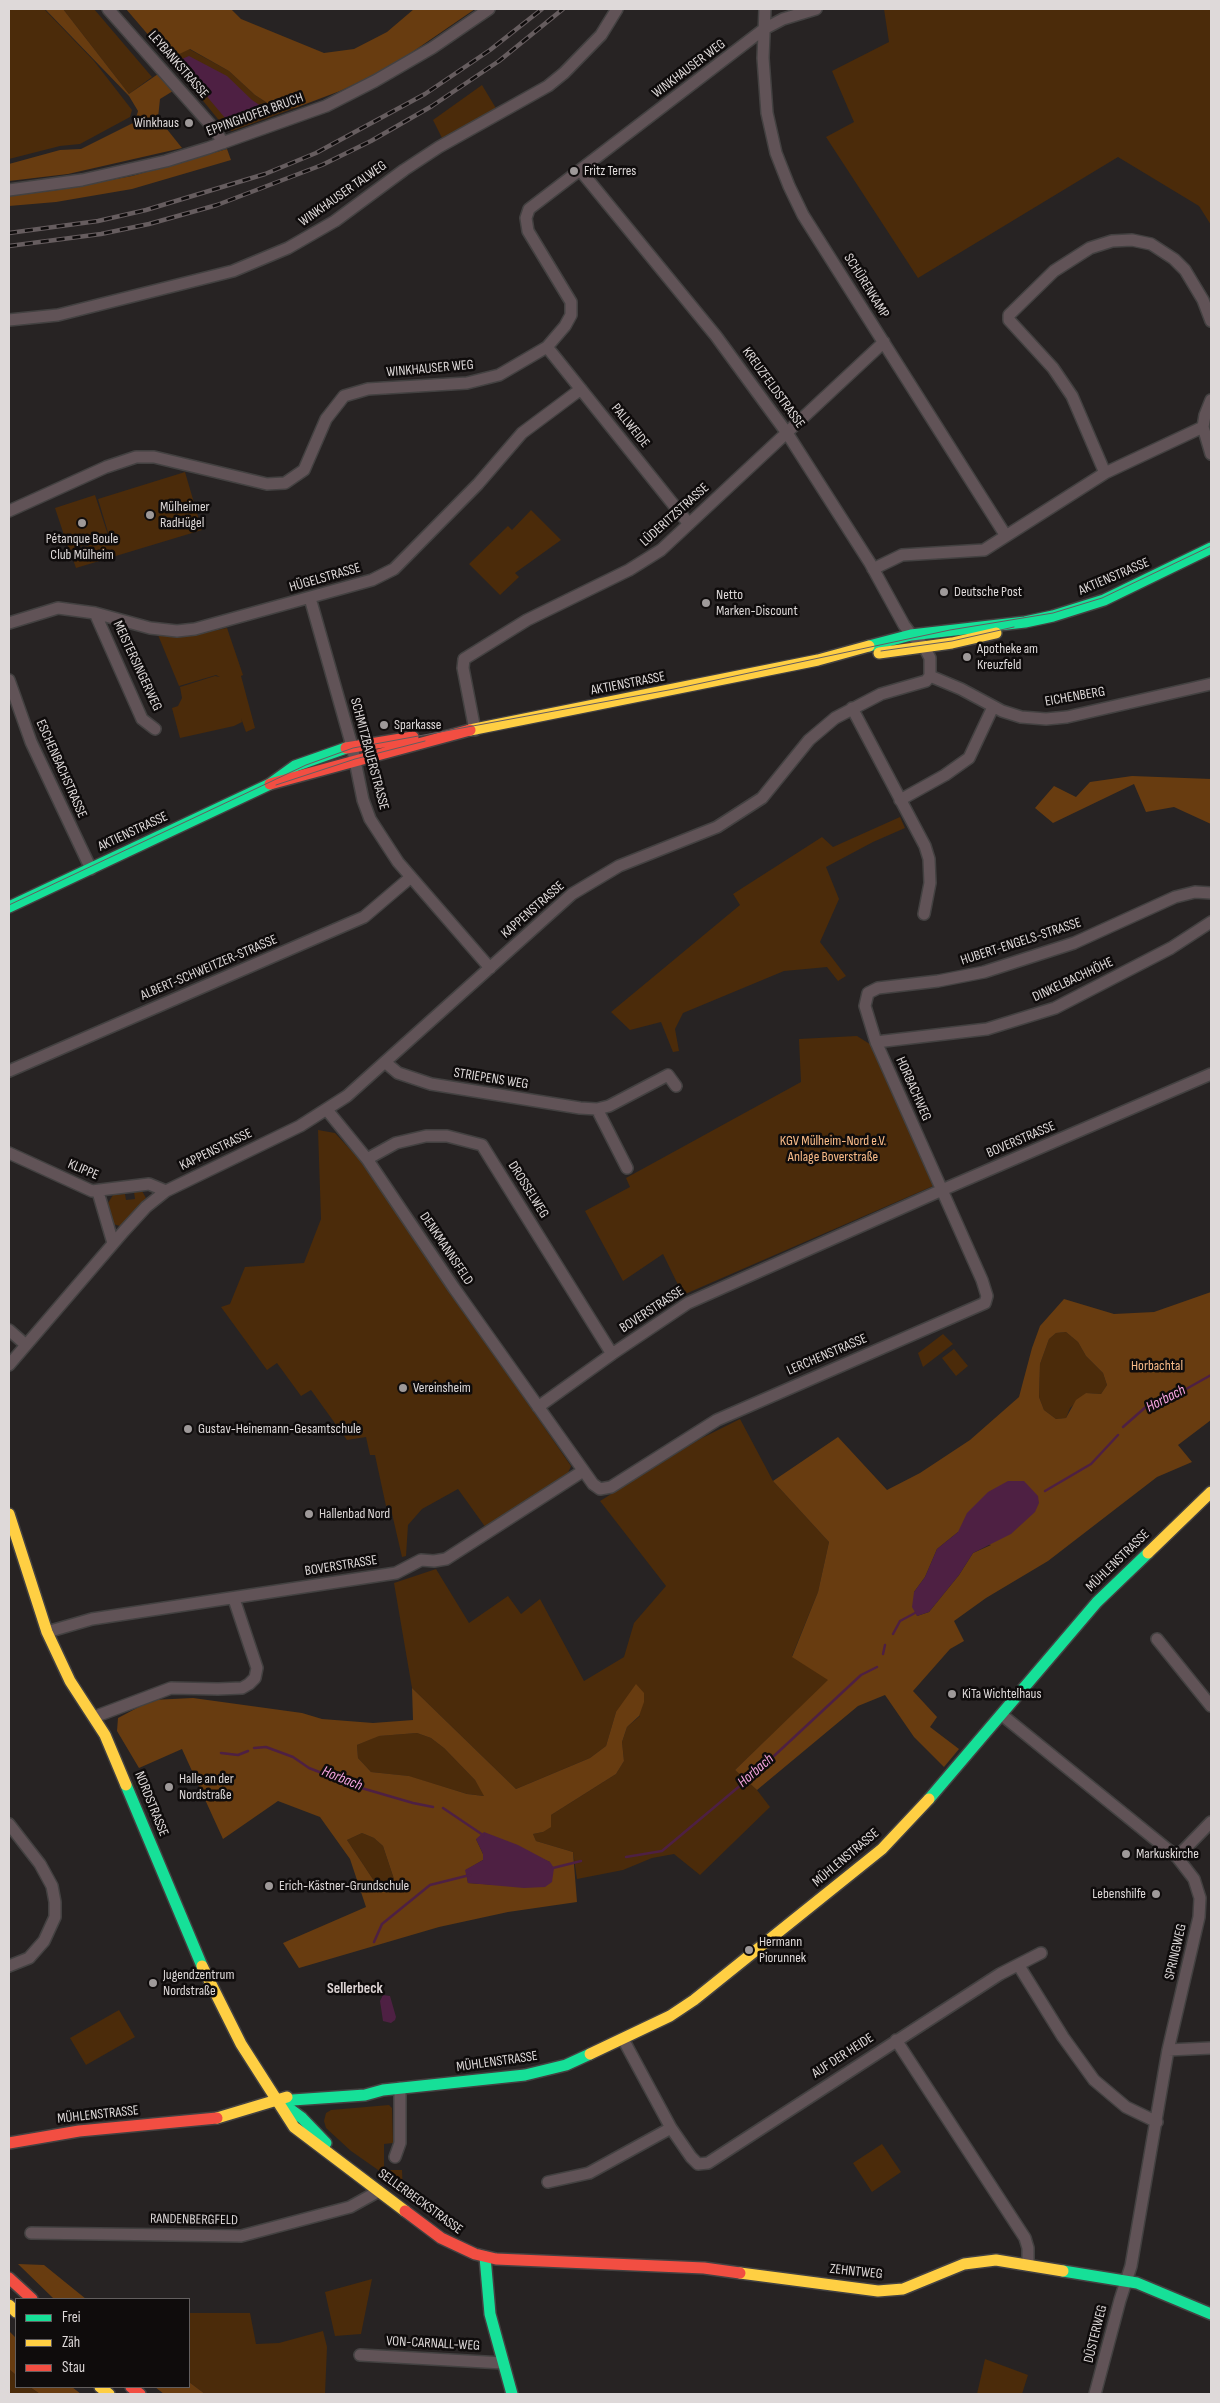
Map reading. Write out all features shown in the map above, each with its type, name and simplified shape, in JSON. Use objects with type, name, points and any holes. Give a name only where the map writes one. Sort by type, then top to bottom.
[{"type":"main road","name":"AKTIENSTRASSE","points":[[818,660],[834,661],[918,641],[949,628],[1025,622],[1053,616],[1104,600],[1211,548]]},
{"type":"main road","name":"AKTIENSTRASSE","points":[[9,907],[270,784],[295,766],[352,746],[475,730],[918,641],[997,633],[1025,622]]},
{"type":"main road","name":"AKTIENSTRASSE","points":[[270,784],[356,762],[444,735]]},
{"type":"main road","name":"MÜHLENSTRASSE","points":[[278,2100],[324,2099],[365,2095],[383,2090],[525,2075],[566,2065],[670,2016],[694,2000],[882,1849],[955,1771],[1096,1602],[1211,1492]]},
{"type":"main road","name":"NORDSTRASSE","points":[[9,1514],[47,1632],[70,1681],[105,1736],[210,1986],[241,2044],[278,2100]]},
{"type":"main road","name":"MÜHLENSTRASSE","points":[[9,2143],[88,2130],[211,2119],[239,2113],[305,2091],[319,2089],[357,2087],[383,2090]]},
{"type":"main road","points":[[314,2131],[316,2113],[324,2099]]},
{"type":"main road","name":"SELLERBECKSTRASSE","points":[[278,2100],[302,2118],[350,2168]]},
{"type":"main road","name":"SELLERBECKSTRASSE","points":[[278,2100],[294,2127],[378,2191],[441,2238],[459,2248],[485,2257]]},
{"type":"main road","name":"ZEHNTWEG","points":[[485,2257],[704,2268],[878,2291],[903,2289],[964,2264],[981,2260],[1028,2265],[1126,2281],[1159,2291],[1211,2314]]},
{"type":"main road","points":[[485,2257],[490,2314],[512,2394]]},
{"type":"main road","points":[[9,2278],[31,2298]]},
{"type":"street","name":"LEYBANKSTRASSE","points":[[108,9],[216,131],[223,143]]},
{"type":"street","name":"EPPINGHOFER BRUCH","points":[[9,190],[123,172],[223,143],[326,106],[375,81],[432,48],[489,9]]},
{"type":"street","name":"WINKHAUSER TALWEG","points":[[9,320],[58,315],[233,271],[288,248],[335,221],[397,175],[439,147],[548,86],[564,74],[601,35],[617,9]]},
{"type":"street","points":[[764,29],[765,9]]},
{"type":"street","name":"WINKHAUSER WEG","points":[[9,511],[106,466],[136,457],[154,457],[267,484],[286,484],[304,470],[326,419],[344,396],[368,389],[467,384],[499,375],[547,347],[565,326],[571,315],[571,302],[528,231],[526,218],[534,204],[764,29],[782,19],[816,9]]},
{"type":"street","name":"SCHÜRENKAMP","points":[[764,29],[766,106],[780,164],[803,215],[1006,536]]},
{"type":"street","name":"KREUZFELDSTRASSE","points":[[580,170],[716,336],[787,433],[918,641]]},
{"type":"street","points":[[1105,473],[1072,396],[1053,368],[1009,320],[1009,315],[1054,271],[1090,248],[1112,241],[1132,240],[1151,244],[1174,259],[1185,270],[1203,300],[1211,321]]},
{"type":"street","name":"LÜDERITZSTRASSE","points":[[475,730],[463,661],[527,620],[645,561],[676,538],[884,342]]},
{"type":"street","name":"PALLWEIDE","points":[[547,347],[689,524]]},
{"type":"street","name":"HÜGELSTRASSE","points":[[9,623],[58,608],[95,613],[150,628],[177,631],[196,629],[372,580],[394,569],[478,484],[522,433],[581,389]]},
{"type":"street","points":[[1211,400],[1203,427],[1211,454]]},
{"type":"street","points":[[873,568],[902,555],[979,552],[1105,473],[1203,427]]},
{"type":"street","name":"SCHMITZBAUERSTRASSE","points":[[310,598],[352,746],[370,819],[389,850],[490,968]]},
{"type":"street","name":"MEISTERSINGERWEG","points":[[95,613],[142,719],[155,729]]},
{"type":"street","points":[[918,641],[930,658],[930,676]]},
{"type":"street","name":"EICHENBERG","points":[[930,676],[961,689],[993,707],[1020,716],[1057,718],[1211,684]]},
{"type":"street","name":"KAPPENSTRASSE","points":[[9,1365],[112,1244],[146,1207],[166,1192],[300,1126],[327,1110],[355,1090],[386,1063],[563,900],[591,881],[619,866],[710,830],[762,798],[812,737],[852,708],[881,694],[926,681],[930,676]]},
{"type":"street","name":"ESCHENBACHSTRASSE","points":[[9,680],[31,742],[91,869]]},
{"type":"street","points":[[900,800],[945,775],[968,758],[993,707]]},
{"type":"street","points":[[852,708],[925,846],[929,859],[930,895],[924,914]]},
{"type":"street","name":"ALBERT-SCHWEITZER-STRASSE","points":[[9,1071],[364,917],[411,877]]},
{"type":"street","name":"HUBERT-ENGELS-STRASSE","points":[[865,998],[874,989],[938,981],[984,972],[1074,943],[1175,897],[1195,892],[1211,893]]},
{"type":"street","name":"DINKELBACHHÖHE","points":[[876,1042],[987,1029],[1055,1008],[1171,948],[1211,922]]},
{"type":"street","name":"HORBACHWEG","points":[[865,998],[865,1006],[876,1042],[942,1190]]},
{"type":"street","name":"STRIEPENS WEG","points":[[386,1063],[398,1073],[431,1084],[558,1105],[597,1109],[609,1106],[668,1075],[676,1086]]},
{"type":"street","name":"BOVERSTRASSE","points":[[538,1406],[688,1303],[942,1190],[1211,1074]]},
{"type":"street","points":[[597,1109],[627,1168]]},
{"type":"street","name":"DENKMANNSFELD","points":[[327,1110],[367,1159],[454,1288],[538,1406]]},
{"type":"street","name":"DROSSELWEG","points":[[367,1159],[396,1143],[426,1136],[447,1136],[482,1145],[612,1354]]},
{"type":"street","name":"KLIPPE","points":[[9,1153],[98,1192],[112,1244]]},
{"type":"street","points":[[98,1192],[149,1184],[166,1192]]},
{"type":"street","name":"LERCHENSTRASSE","points":[[583,1470],[593,1484],[600,1489],[611,1487],[717,1420],[849,1361],[981,1306],[987,1296],[984,1286],[942,1190]]},
{"type":"street","points":[[9,1330],[26,1345]]},
{"type":"street","points":[[538,1406],[583,1470]]},
{"type":"street","name":"BOVERSTRASSE","points":[[47,1632],[92,1619],[396,1573],[421,1560],[434,1561],[446,1559],[583,1470]]},
{"type":"street","points":[[94,1717],[171,1688],[218,1690],[242,1688],[249,1684],[255,1678],[257,1668],[234,1599]]},
{"type":"street","points":[[1157,1639],[1211,1706]]},
{"type":"street","name":"SPRINGWEG","points":[[1002,1715],[1177,1857],[1194,1879],[1200,1898],[1200,1907],[1168,2050],[1131,2266],[1126,2281]]},
{"type":"street","points":[[1177,1857],[1211,1822]]},
{"type":"street","points":[[9,1824],[40,1864],[52,1886],[55,1902],[55,1917],[44,1940],[30,1958],[9,1966]]},
{"type":"street","points":[[896,2040],[1000,1974],[1019,1966],[1041,1953]]},
{"type":"street","points":[[1019,1966],[1063,2037],[1094,2080],[1126,2107],[1157,2122]]},
{"type":"street","name":"AUF DER HEIDE","points":[[623,2039],[672,2128],[698,2164],[708,2163],[896,2040],[1025,2238],[1028,2248],[1028,2265]]},
{"type":"street","points":[[1168,2050],[1211,2048]]},
{"type":"street","points":[[395,2157],[400,2143],[400,2088]]},
{"type":"street","points":[[548,2182],[589,2174],[672,2128]]},
{"type":"street","name":"RANDENBERGFELD","points":[[31,2234],[241,2236],[350,2207],[378,2191]]},
{"type":"street","name":"DÜSTERWEG","points":[[1095,2394],[1126,2281]]},
{"type":"street","name":"VON-CARNALL-WEG","points":[[360,2355],[504,2363]]},
{"type":"green space","points":[[9,9],[44,9],[94,61],[132,110],[130,117],[80,144],[60,146],[9,159]]},
{"type":"green space","points":[[45,9],[63,9],[129,94],[158,74],[173,91],[160,99],[158,118],[182,148],[68,174],[9,181],[9,164],[60,150],[81,149],[135,122],[138,111],[129,96]]},
{"type":"green space","points":[[63,9],[94,9],[152,77],[129,94]]},
{"type":"green space","points":[[126,9],[231,9],[241,19],[324,53],[354,49],[387,32],[414,9],[475,9],[389,68],[340,91],[295,108],[272,106],[255,95],[229,71],[190,49],[169,59]]},
{"type":"green space","points":[[884,9],[1211,9],[1211,225],[1199,206],[1118,157],[918,278],[826,137],[854,122],[832,71],[889,42]]},
{"type":"green space","points":[[189,49],[229,71],[255,95],[272,106],[295,108],[232,131],[226,129],[169,59]]},
{"type":"green space","points":[[482,85],[497,110],[443,140],[433,120]]},
{"type":"green space","points":[[227,149],[231,160],[132,189],[56,202],[9,206],[9,196],[57,190],[132,176]]},
{"type":"green space","name":"Mülheimer RadHügel","points":[[185,472],[202,530],[76,568],[70,551],[110,539],[98,499]]},
{"type":"green space","name":"Pétanque Boule Club Mülheim","points":[[95,495],[109,538],[69,550],[55,508]]},
{"type":"green space","points":[[531,510],[561,540],[515,573],[519,577],[500,595],[469,564],[508,526],[512,530]]},
{"type":"green space","points":[[227,628],[243,675],[241,676],[255,728],[246,732],[241,718],[242,722],[234,726],[180,738],[172,708],[178,706],[182,698],[180,687],[215,676],[220,677],[216,675],[179,686],[158,635],[188,636]]},
{"type":"green space","points":[[1132,776],[1211,779],[1211,824],[1174,807],[1146,812],[1134,784],[1053,823],[1035,808],[1054,786],[1076,797],[1090,782]]},
{"type":"green space","points":[[900,817],[905,828],[873,842],[826,867],[839,899],[820,942],[846,976],[838,981],[827,967],[784,971],[683,1013],[675,1029],[679,1051],[673,1052],[661,1022],[630,1030],[611,1012],[740,905],[733,894],[822,837],[833,847]]},
{"type":"green space","name":"KGV Mülheim-Nord e.V. Anlage Boverstraße","points":[[857,1036],[873,1046],[933,1186],[683,1295],[663,1254],[623,1281],[585,1211],[630,1187],[626,1178],[801,1082],[799,1039]]},
{"type":"green space","points":[[318,1130],[335,1133],[359,1159],[571,1466],[568,1473],[486,1528],[458,1489],[422,1509],[408,1525],[406,1556],[402,1557],[390,1505],[386,1506],[375,1455],[370,1455],[366,1437],[347,1440],[311,1390],[301,1396],[277,1363],[267,1370],[221,1307],[230,1304],[245,1267],[304,1263],[321,1219]]},
{"type":"green space","points":[[142,1191],[146,1198],[120,1226],[113,1224],[108,1203],[113,1195],[125,1194],[126,1200],[135,1199],[134,1192]]},
{"type":"green space","name":"Horbachtal","points":[[1211,1292],[1211,1420],[1178,1445],[1192,1462],[1157,1477],[1048,1561],[986,1598],[954,1621],[964,1641],[950,1649],[913,1691],[937,1717],[930,1727],[959,1749],[944,1767],[914,1737],[885,1695],[858,1706],[757,1790],[735,1770],[828,1680],[792,1657],[818,1592],[829,1542],[773,1481],[838,1437],[887,1490],[920,1473],[970,1440],[1019,1397],[1040,1326],[1064,1299],[1114,1314],[1154,1312]],"holes":[[[1066,1332],[1078,1342],[1086,1356],[1103,1373],[1107,1385],[1101,1394],[1086,1393],[1076,1400],[1066,1418],[1056,1419],[1044,1410],[1039,1397],[1040,1364],[1049,1339],[1056,1333]],[[958,1532],[991,1545],[973,1553],[959,1575],[929,1612],[917,1616],[914,1592],[925,1577],[937,1549]]]},
{"type":"green space","points":[[1066,1332],[1078,1342],[1086,1356],[1103,1373],[1107,1385],[1101,1394],[1086,1393],[1070,1408],[1066,1418],[1056,1419],[1044,1410],[1039,1397],[1040,1364],[1049,1339],[1056,1333]]},
{"type":"green space","points":[[943,1334],[953,1344],[923,1367],[918,1353]]},
{"type":"green space","points":[[954,1349],[968,1366],[956,1376],[942,1358]]},
{"type":"green space","points":[[740,1419],[773,1481],[829,1542],[818,1592],[792,1656],[829,1680],[735,1770],[757,1790],[770,1807],[700,1875],[674,1854],[652,1858],[623,1870],[577,1879],[573,1852],[536,1841],[533,1834],[543,1832],[551,1815],[616,1774],[624,1761],[622,1742],[627,1727],[640,1716],[616,1712],[606,1746],[590,1758],[516,1789],[412,1688],[394,1583],[436,1569],[469,1623],[508,1596],[521,1614],[540,1599],[584,1681],[624,1657],[634,1623],[666,1586],[600,1501],[700,1439]]},
{"type":"green space","points":[[636,1684],[644,1693],[644,1702],[639,1716],[627,1727],[622,1742],[624,1761],[616,1774],[551,1815],[551,1827],[543,1832],[533,1834],[536,1841],[573,1852],[577,1902],[508,1912],[439,1927],[299,1968],[283,1943],[366,1907],[350,1859],[320,1817],[278,1801],[223,1839],[182,1749],[139,1768],[117,1731],[118,1718],[152,1700],[193,1698],[302,1713],[322,1719],[373,1723],[413,1720],[412,1688],[516,1789],[590,1758],[606,1746],[616,1712]],"holes":[[[417,1733],[431,1738],[444,1748],[475,1780],[484,1796],[467,1794],[409,1776],[371,1772],[358,1758],[357,1745],[379,1736]],[[362,1833],[374,1838],[383,1846],[394,1879],[376,1884],[347,1840]],[[476,1839],[550,1862],[498,1885],[468,1883],[466,1870],[483,1860],[483,1854]]]},
{"type":"green space","points":[[417,1733],[431,1738],[444,1748],[475,1780],[485,1796],[467,1794],[408,1776],[371,1772],[358,1758],[357,1745],[378,1736]]},
{"type":"green space","points":[[362,1833],[374,1838],[383,1846],[394,1879],[376,1884],[347,1840]]},
{"type":"green space","points":[[119,2010],[135,2037],[86,2065],[70,2038]]},
{"type":"green space","points":[[389,2105],[392,2108],[393,2143],[384,2144],[384,2170],[402,2170],[403,2196],[381,2172],[351,2151],[326,2128],[324,2121],[326,2113],[331,2110]]},
{"type":"green space","points":[[882,2144],[901,2172],[872,2192],[853,2163]]},
{"type":"green space","points":[[18,2264],[44,2265],[85,2298],[53,2298]]},
{"type":"green space","points":[[372,2279],[361,2334],[335,2336],[325,2292]]},
{"type":"green space","points":[[190,2313],[250,2313],[256,2344],[279,2343],[323,2331],[327,2347],[325,2394],[205,2394],[190,2383]]},
{"type":"green space","points":[[9,2331],[15,2337],[15,2374],[9,2369]]},
{"type":"green space","points":[[985,2359],[1028,2375],[1022,2394],[977,2394]]},
{"type":"green space","points":[[9,2369],[15,2374],[15,2388],[31,2388],[40,2394],[9,2394]]},
{"type":"green space","points":[[190,2383],[205,2394],[164,2394],[156,2388],[190,2388]]},
{"type":"green space","points":[[31,2388],[73,2388],[81,2394],[40,2394]]},
{"type":"shaded area","points":[[189,56],[227,76],[252,100],[270,112],[231,125],[177,61]]},
{"type":"shaded area","points":[[1008,1481],[1024,1481],[1038,1496],[1039,1503],[1035,1512],[1011,1534],[973,1553],[959,1575],[929,1612],[917,1616],[912,1607],[914,1592],[925,1577],[937,1549],[958,1532],[967,1513],[988,1492]]},
{"type":"shaded area","points":[[484,1832],[518,1845],[550,1862],[554,1868],[552,1882],[545,1887],[524,1888],[468,1883],[465,1870],[483,1860],[483,1854],[476,1839]]},
{"type":"shaded area","points":[[383,1995],[390,1996],[396,2017],[391,2023],[383,2021],[380,2001]]},
{"type":"waterway","name":"Horbach","points":[[1123,1427],[1148,1405],[1172,1397],[1211,1375]]},
{"type":"waterway","name":"Horbach","points":[[1045,1491],[1091,1464],[1118,1435]]},
{"type":"waterway","name":"Horbach","points":[[893,1634],[900,1621],[915,1613]]},
{"type":"waterway","name":"Horbach","points":[[883,1654],[885,1645]]},
{"type":"waterway","name":"Horbach","points":[[626,1857],[662,1851],[760,1769],[861,1675],[877,1667]]},
{"type":"waterway","name":"Horbach","points":[[254,1748],[266,1747],[293,1757],[309,1768],[358,1787],[433,1807]]},
{"type":"waterway","name":"Horbach","points":[[221,1753],[238,1755],[248,1751]]},
{"type":"waterway","name":"Horbach","points":[[443,1808],[483,1835]]},
{"type":"waterway","name":"Horbach","points":[[553,1868],[581,1861]]},
{"type":"waterway","name":"Horbach","points":[[374,1942],[382,1924],[430,1885],[470,1875]]},
{"type":"tram line","points":[[9,905],[306,765],[353,748],[674,689],[950,630],[1053,613],[1102,598],[1211,546]]},
{"type":"tram line","points":[[881,651],[952,641],[1014,627]]},
{"type":"tram line","points":[[276,785],[355,759],[425,741]]},
{"type":"railway","points":[[9,233],[98,221],[146,210],[265,174],[316,153],[425,94],[490,50],[542,9]]},
{"type":"railway","points":[[9,246],[101,234],[149,224],[217,205],[322,165],[371,141],[432,106],[499,61],[563,9]]},
{"type":"traffic: fast","points":[[869,646],[911,635],[1025,622],[1053,616],[1104,600],[1211,548]]},
{"type":"traffic: fast","points":[[9,907],[270,784],[295,766],[346,748]]},
{"type":"traffic: fast","points":[[929,1799],[1097,1602],[1148,1553]]},
{"type":"traffic: fast","points":[[126,1785],[202,1966]]},
{"type":"traffic: fast","points":[[278,2101],[365,2095],[383,2090],[525,2075],[566,2065],[590,2054]]},
{"type":"traffic: fast","points":[[283,2104],[302,2118],[326,2143]]},
{"type":"traffic: fast","points":[[485,2257],[490,2314],[512,2394]]},
{"type":"traffic: fast","points":[[1063,2271],[1137,2283],[1211,2314]]},
{"type":"traffic: slow","points":[[879,653],[952,643],[996,633]]},
{"type":"traffic: slow","points":[[470,730],[818,660],[869,646]]},
{"type":"traffic: slow","points":[[1148,1553],[1211,1492]]},
{"type":"traffic: slow","points":[[9,1514],[47,1632],[70,1681],[105,1735],[126,1785]]},
{"type":"traffic: slow","points":[[590,2054],[670,2016],[694,2000],[882,1849],[929,1799]]},
{"type":"traffic: slow","points":[[202,1966],[241,2044],[294,2127],[405,2211]]},
{"type":"traffic: slow","points":[[217,2118],[287,2097]]},
{"type":"traffic: slow","points":[[740,2273],[878,2291],[903,2289],[964,2264],[996,2260],[1063,2271]]},
{"type":"traffic: slow","points":[[9,2305],[15,2311]]},
{"type":"traffic: slow","points":[[101,2388],[109,2394]]},
{"type":"traffic: jam","points":[[270,784],[470,730]]},
{"type":"traffic: jam","points":[[346,748],[413,737]]},
{"type":"traffic: jam","points":[[9,2143],[79,2131],[217,2118]]},
{"type":"traffic: jam","points":[[405,2211],[441,2238],[475,2254],[496,2259],[704,2268],[740,2273]]},
{"type":"traffic: jam","points":[[9,2278],[31,2298]]},
{"type":"traffic: jam","points":[[132,2388],[140,2394]]},
{"type":"place","name":"Winkhaus","points":[[189,123]]},
{"type":"place","name":"Fritz Terres","points":[[574,171]]},
{"type":"place","name":"Mülheimer RadHügel","points":[[150,515]]},
{"type":"place","name":"Pétanque Boule Club Mülheim","points":[[82,523]]},
{"type":"place","name":"Deutsche Post","points":[[944,592]]},
{"type":"place","name":"Netto Marken-Discount","points":[[706,603]]},
{"type":"place","name":"Apotheke am Kreuzfeld","points":[[967,657]]},
{"type":"place","name":"Sparkasse","points":[[384,725]]},
{"type":"place","name":"Vereinsheim","points":[[403,1388]]},
{"type":"place","name":"Gustav-Heinemann-Gesamtschule","points":[[188,1429]]},
{"type":"place","name":"Hallenbad Nord","points":[[309,1514]]},
{"type":"place","name":"KiTa Wichtelhaus","points":[[952,1694]]},
{"type":"place","name":"Halle an der Nordstraße","points":[[169,1787]]},
{"type":"place","name":"Markuskirche","points":[[1126,1854]]},
{"type":"place","name":"Erich-Kästner-Grundschule","points":[[269,1886]]},
{"type":"place","name":"Lebenshilfe","points":[[1156,1894]]},
{"type":"place","name":"Hermann Piorunnek","points":[[749,1950]]},
{"type":"place","name":"Jugendzentrum Nordstraße","points":[[153,1983]]},
{"type":"district","name":"Sellerbeck","points":[[355,1989]]}]
